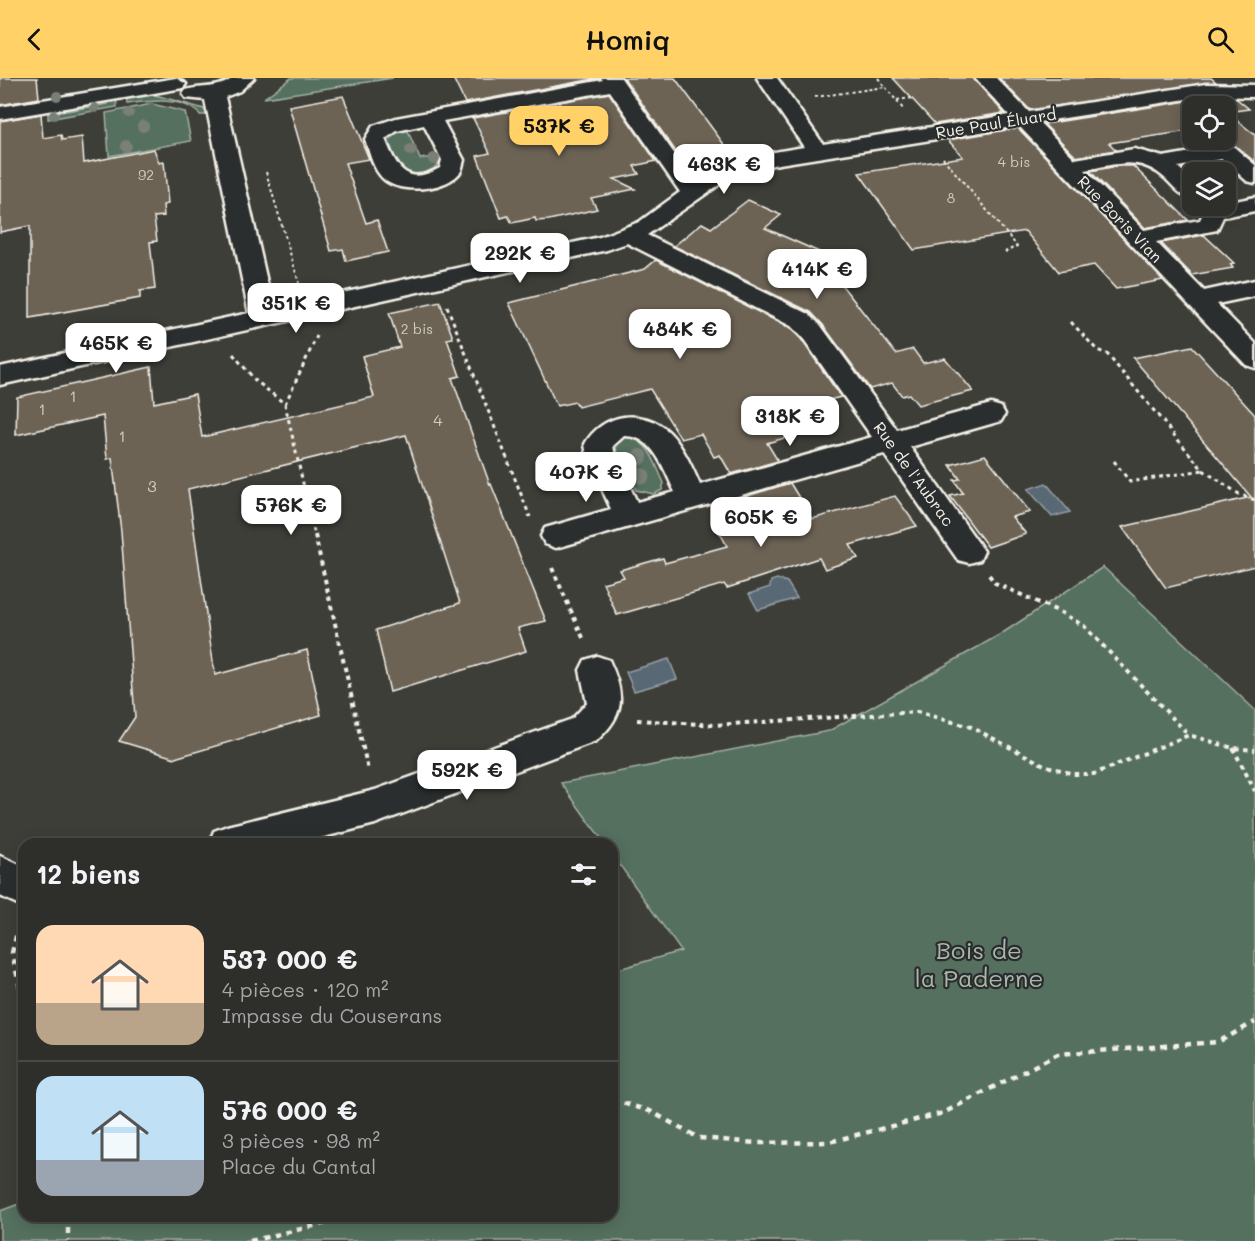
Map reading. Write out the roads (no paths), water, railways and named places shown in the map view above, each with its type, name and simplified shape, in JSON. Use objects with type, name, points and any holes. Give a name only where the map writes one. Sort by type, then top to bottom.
[{"type":"street","points":[[0,113],[177,81],[185,92],[214,94],[228,90],[244,78]]},
{"type":"street","points":[[767,78],[817,151]]},
{"type":"street","name":"Rue Boris Vian","points":[[985,78],[1255,359]]},
{"type":"street","points":[[431,118],[613,81],[692,194]]},
{"type":"street","name":"Rue Paul Éluard","points":[[0,376],[222,329],[630,236],[647,227],[715,177],[739,167],[817,151],[1206,90],[1237,88],[1255,91]]},
{"type":"street","points":[[214,94],[263,319]]},
{"type":"street","points":[[1162,164],[1226,152],[1255,176]]},
{"type":"street","points":[[1069,166],[1134,155],[1162,164],[1182,183]]},
{"type":"street","points":[[1236,206],[1255,204]]},
{"type":"street","points":[[1138,238],[1209,225],[1210,216]]},
{"type":"street","name":"Rue de l'Aubrac","points":[[630,236],[800,320],[813,332],[969,551]]},
{"type":"street","points":[[1198,300],[1255,288]]},
{"type":"street","points":[[553,549],[629,516],[992,414]]},
{"type":"street","points":[[629,516],[601,456],[598,444],[607,433],[620,426],[637,426],[654,432],[692,498]]},
{"type":"street","points":[[251,838],[375,807],[584,730],[601,717],[605,701],[597,670]]},
{"type":"street","points":[[0,875],[18,896]]},
{"type":"water","points":[[1046,483],[1070,512],[1052,517],[1028,489]]},
{"type":"water","points":[[777,579],[787,582],[797,598],[758,610],[749,594],[770,587],[771,581]]},
{"type":"water","points":[[669,659],[677,679],[634,691],[626,672]]},
{"type":"park label","name":"Bois de la Paderne","points":[[979,965]]}]
